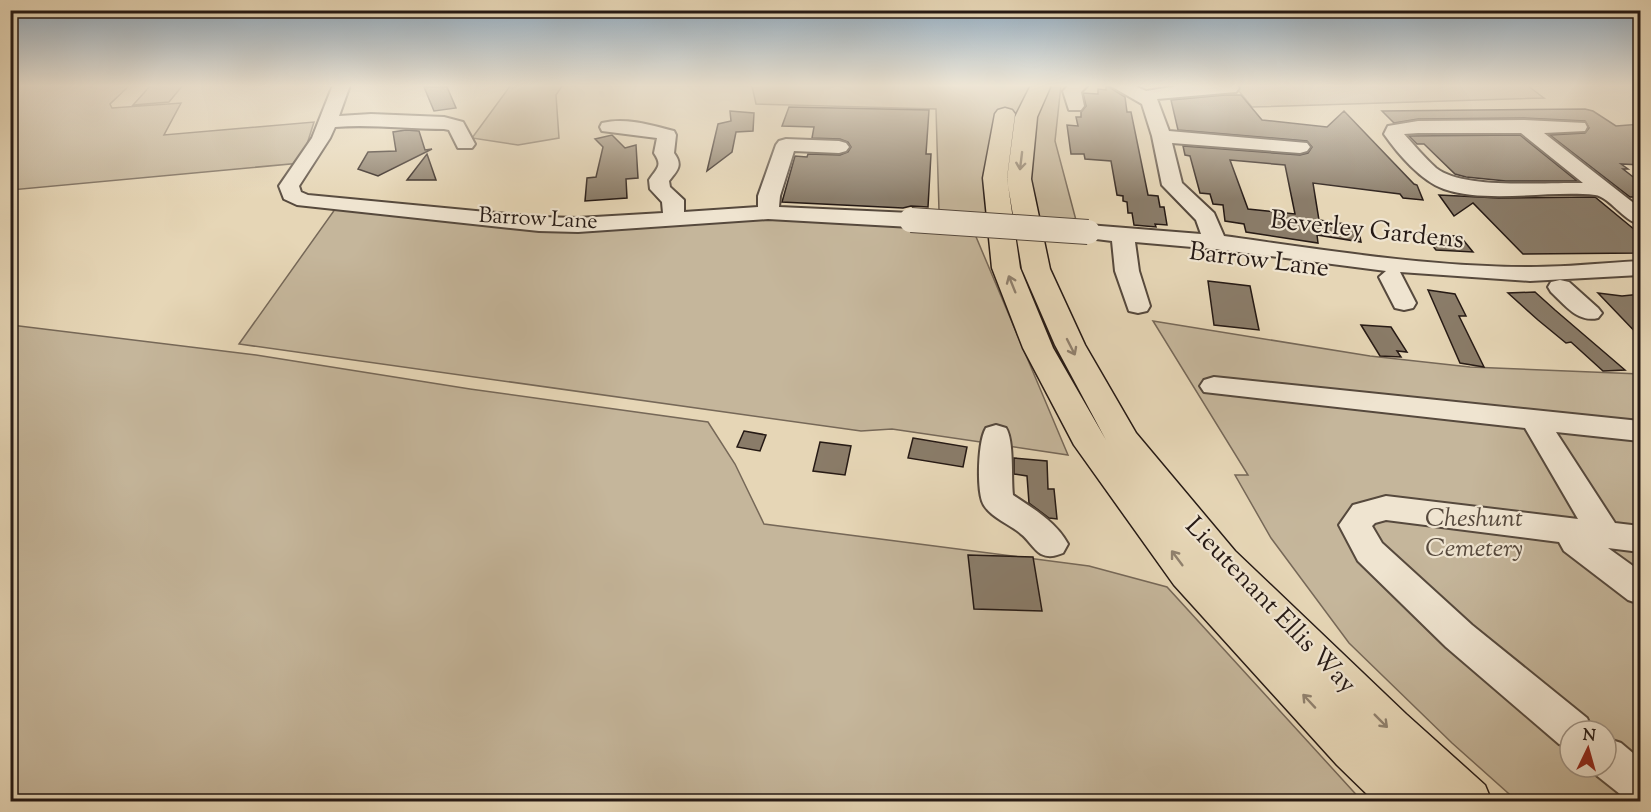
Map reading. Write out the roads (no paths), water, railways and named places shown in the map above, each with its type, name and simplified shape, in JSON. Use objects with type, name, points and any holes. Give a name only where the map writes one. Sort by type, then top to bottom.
[{"type":"main road","name":"Lieutenant Ellis Way","points":[[1003,123],[995,178],[1006,268],[1038,348],[1091,445],[1188,573],[1354,749],[1410,801]]},
{"type":"main road","name":"Lieutenant Ellis Way","points":[[1025,123],[1019,179],[1036,269],[1070,345],[1124,440],[1221,562],[1390,729],[1468,801]]},
{"type":"street","name":"Barrow Lane","points":[[328,123],[321,138],[289,186],[291,195],[304,201],[539,224],[578,225],[768,213],[1088,232]]},
{"type":"street","points":[[410,123],[444,123],[456,126],[466,146]]},
{"type":"street","points":[[1157,123],[1172,185],[1206,218],[1215,242]]},
{"type":"street","points":[[1524,126],[1641,218]]},
{"type":"street","points":[[609,127],[644,129],[667,135],[664,153],[670,161],[670,167],[659,180],[660,189],[673,200],[674,218]]},
{"type":"street","points":[[1578,127],[1404,127],[1395,130],[1393,134],[1430,173],[1450,184],[1480,188],[1602,189]]},
{"type":"street","points":[[1161,136],[1300,147]]},
{"type":"street","points":[[768,213],[769,196],[786,145],[839,147]]},
{"type":"street","name":"Beverley Gardens","points":[[1088,232],[1124,241],[1215,242],[1375,263],[1459,271],[1530,274],[1641,268]]},
{"type":"street","points":[[1124,241],[1127,271],[1138,306]]},
{"type":"street","name":"Barrow Lane","points":[[1124,241],[1155,248],[1391,277],[1560,287],[1641,282]]},
{"type":"street","points":[[1391,277],[1404,303]]},
{"type":"street","points":[[1560,287],[1589,313]]},
{"type":"street","points":[[1214,386],[1641,430]]},
{"type":"street","points":[[1534,420],[1589,533]]},
{"type":"street","points":[[996,435],[995,474],[998,501],[1033,525],[1051,544]]},
{"type":"street","points":[[1559,719],[1451,629],[1370,552],[1355,525],[1364,513],[1386,508],[1641,539]]},
{"type":"street","points":[[1589,533],[1576,542],[1641,590]]},
{"type":"street","points":[[1618,766],[1641,784]]},
{"type":"park label","name":"Cheshunt Cemetery","points":[[1474,534]]}]
